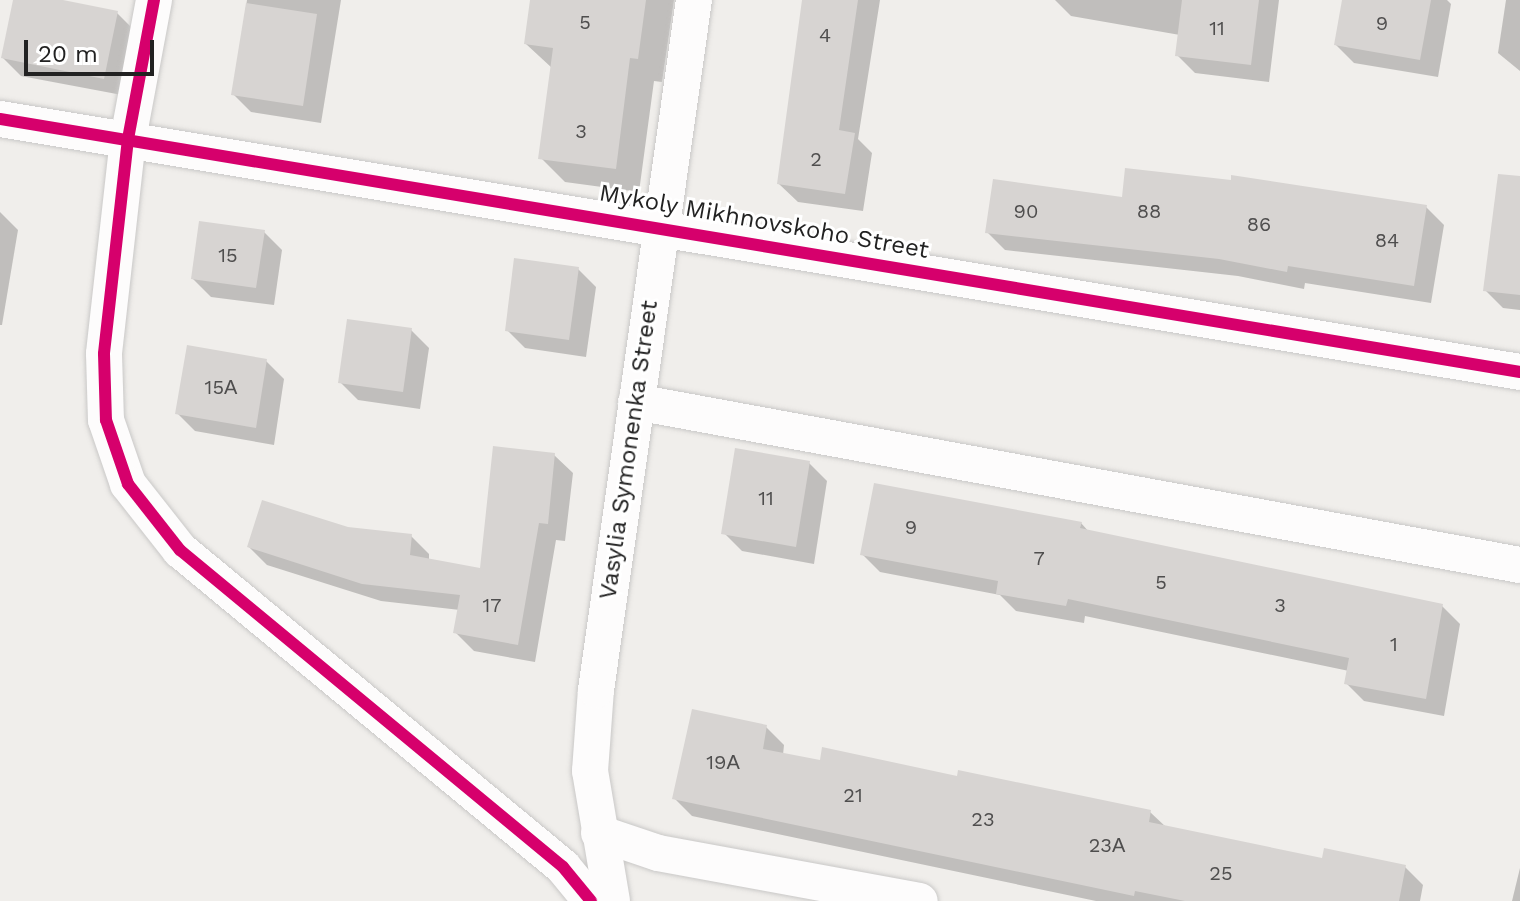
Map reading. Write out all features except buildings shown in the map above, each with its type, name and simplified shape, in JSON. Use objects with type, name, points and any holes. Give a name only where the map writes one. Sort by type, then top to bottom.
[{"type":"street","points":[[154,0],[128,139],[104,354],[106,420],[128,484],[180,550],[563,867],[591,901]]},
{"type":"street","name":"Vasylia Symonenka Street","points":[[612,901],[590,771],[596,690],[694,0]]},
{"type":"street","name":"Mykoly Mikhnovskoho Street","points":[[0,119],[1520,372]]},
{"type":"street","points":[[636,402],[1520,565]]},
{"type":"street","points":[[599,833],[658,853],[920,901]]},
{"type":"cycle path","points":[[154,0],[128,139],[104,354],[106,420],[128,484],[180,550],[563,867],[591,901]]},
{"type":"cycle path","points":[[0,119],[1520,372]]}]
